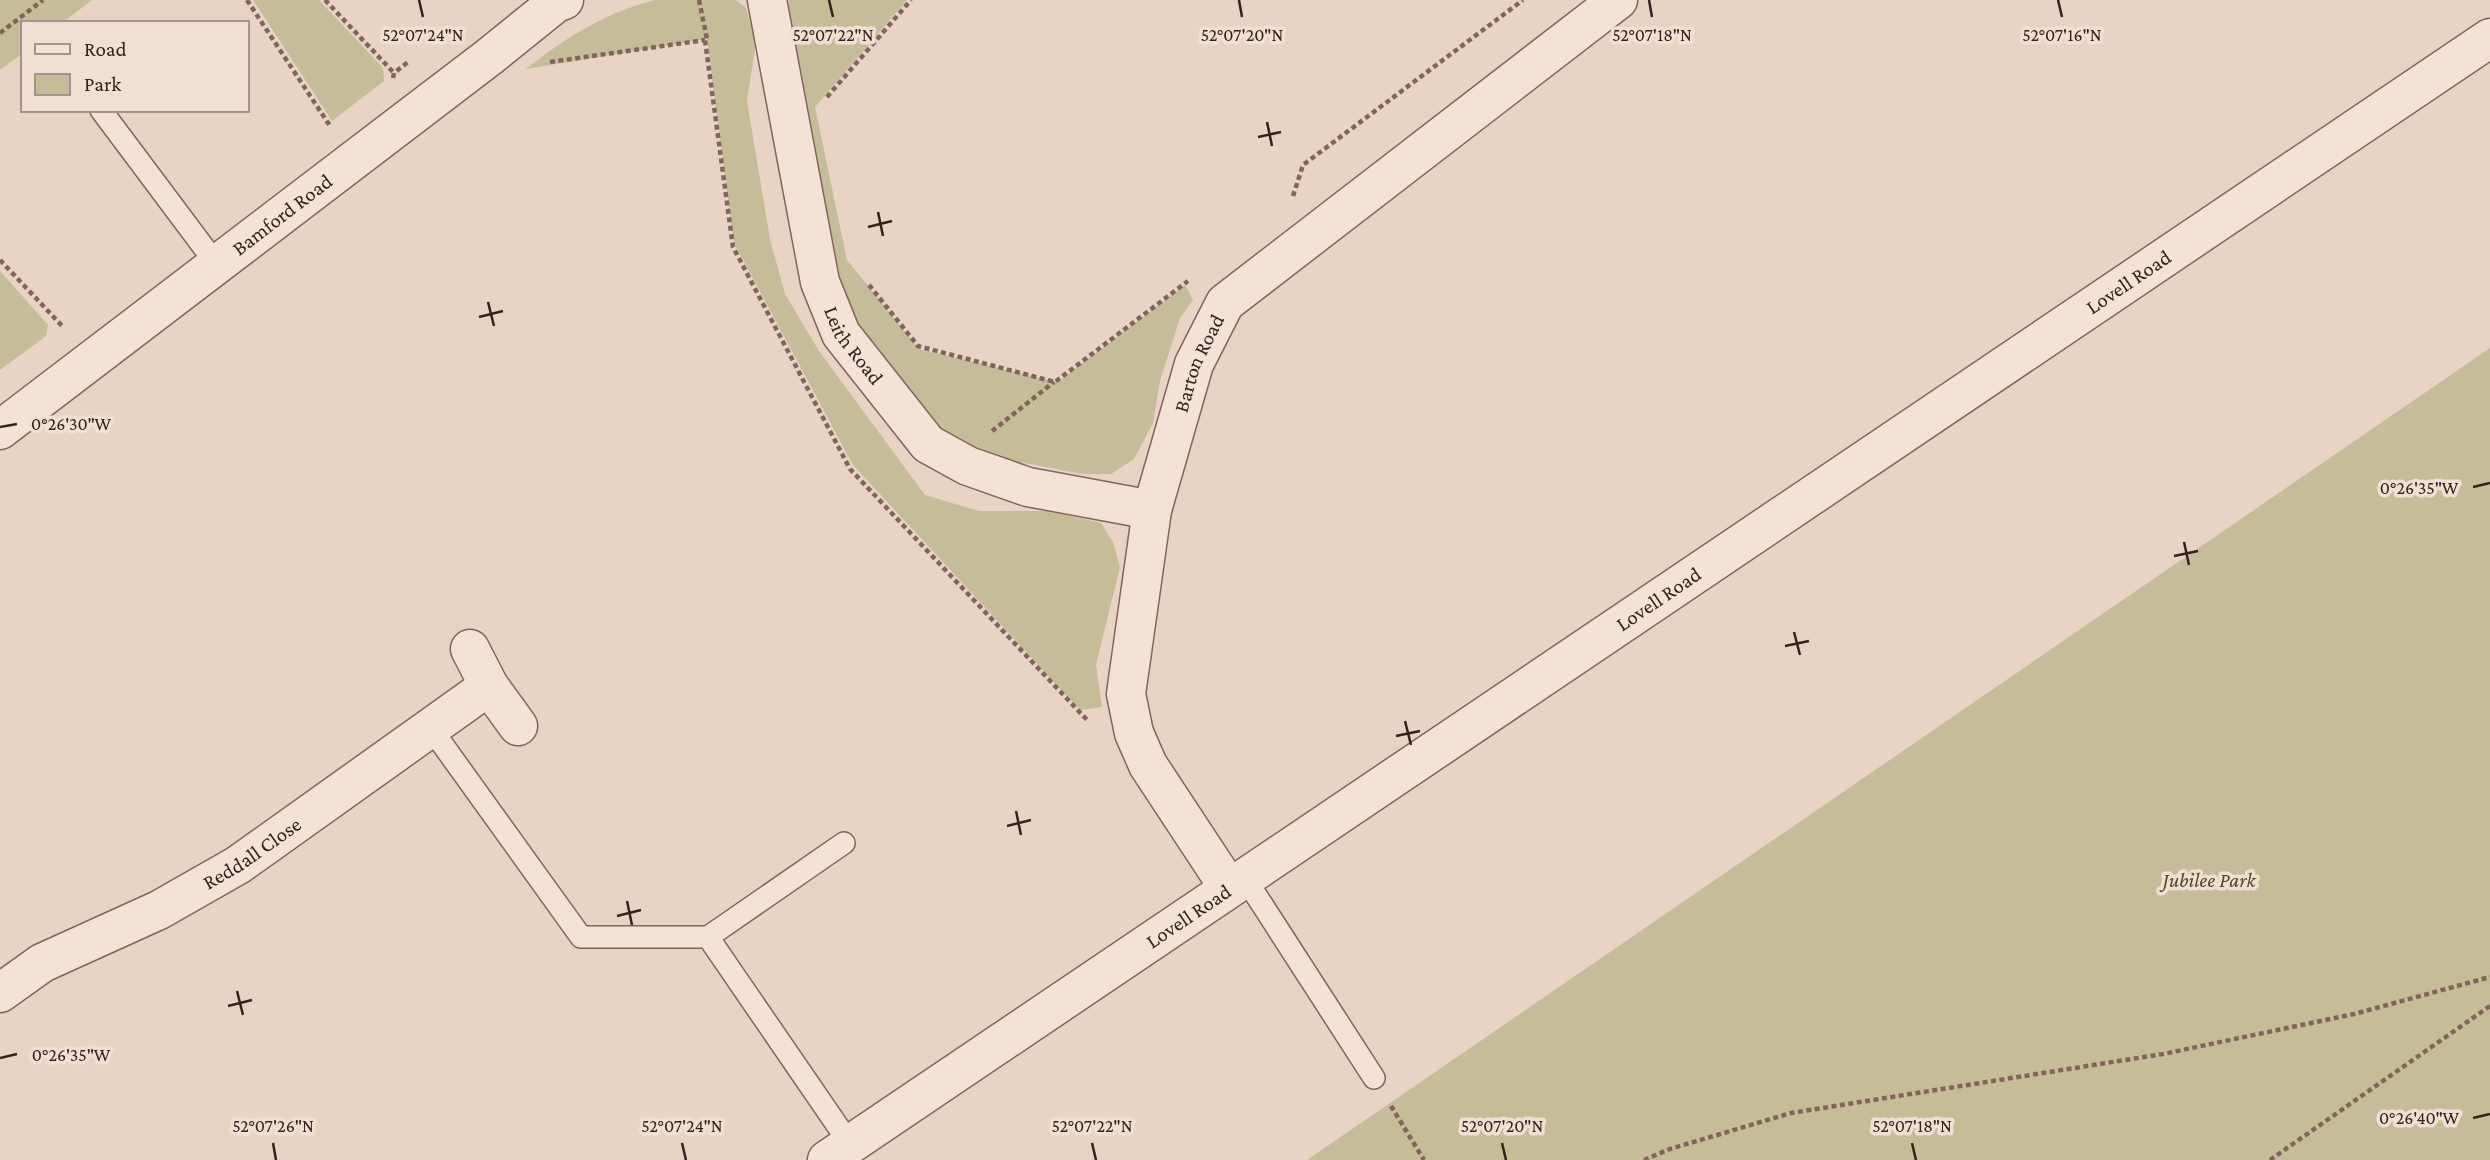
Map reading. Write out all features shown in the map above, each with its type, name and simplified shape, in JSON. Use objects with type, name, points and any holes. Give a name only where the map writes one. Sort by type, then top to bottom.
[{"type":"street","name":"Leith Road","points":[[767,0],[820,282],[841,334],[928,444],[968,466],[1028,487],[1152,510]]},
{"type":"street","name":"Barton Road","points":[[1237,883],[1148,765],[1134,733],[1126,694],[1152,510],[1194,364],[1224,303],[1618,0]]},
{"type":"street","name":"Bamford Road","points":[[0,430],[489,57],[558,1]]},
{"type":"street","name":"Lovell Road","points":[[838,1152],[2490,38]]},
{"type":"street","points":[[470,649],[489,686],[518,726]]},
{"type":"street","name":"Reddall Close","points":[[0,993],[42,963],[159,910],[238,865],[489,686]]},
{"type":"lane","points":[[102,112],[217,265]]},
{"type":"lane","points":[[430,727],[581,937],[708,937],[845,843]]},
{"type":"lane","points":[[1237,883],[1374,1078]]},
{"type":"lane","points":[[708,937],[838,1152]]},
{"type":"path","points":[[0,33],[43,0]]},
{"type":"path","points":[[247,0],[332,129]]},
{"type":"path","points":[[325,0],[394,73]]},
{"type":"path","points":[[826,98],[911,0]]},
{"type":"path","points":[[1292,198],[1303,165],[1523,0]]},
{"type":"path","points":[[489,57],[526,66],[705,40]]},
{"type":"path","points":[[0,260],[69,334]]},
{"type":"path","points":[[957,459],[1194,277]]},
{"type":"path","points":[[866,281],[918,346],[1055,382]]},
{"type":"path","points":[[1644,1160],[1670,1149],[1791,1113],[2163,1054],[2354,1014],[2490,977]]},
{"type":"path","points":[[2270,1160],[2490,1006]]},
{"type":"path","points":[[1374,1078],[1424,1160]]},
{"type":"green space","points":[[0,0],[92,0],[65,21],[21,21],[21,54],[0,70]]},
{"type":"green space","points":[[253,0],[319,0],[383,68],[384,81],[332,121]]},
{"type":"green space","points":[[655,0],[736,0],[746,8],[756,42],[747,101],[770,239],[785,294],[819,351],[925,495],[979,511],[1047,511],[1101,523],[1113,542],[1120,567],[1096,665],[1102,707],[1080,710],[853,465],[734,243],[707,39],[526,69],[587,27],[620,11]]},
{"type":"green space","points":[[789,0],[907,0],[815,107],[847,260],[919,349],[1058,382],[1185,285],[1193,300],[1180,318],[1160,381],[1153,423],[1134,459],[1111,474],[1082,474],[981,455],[940,433],[846,309],[833,276],[789,23]]},
{"type":"green space","points":[[0,271],[48,325],[46,336],[0,370]]},
{"type":"green space","name":"Jubilee Park","points":[[2490,348],[2490,1160],[1307,1160]]}]
